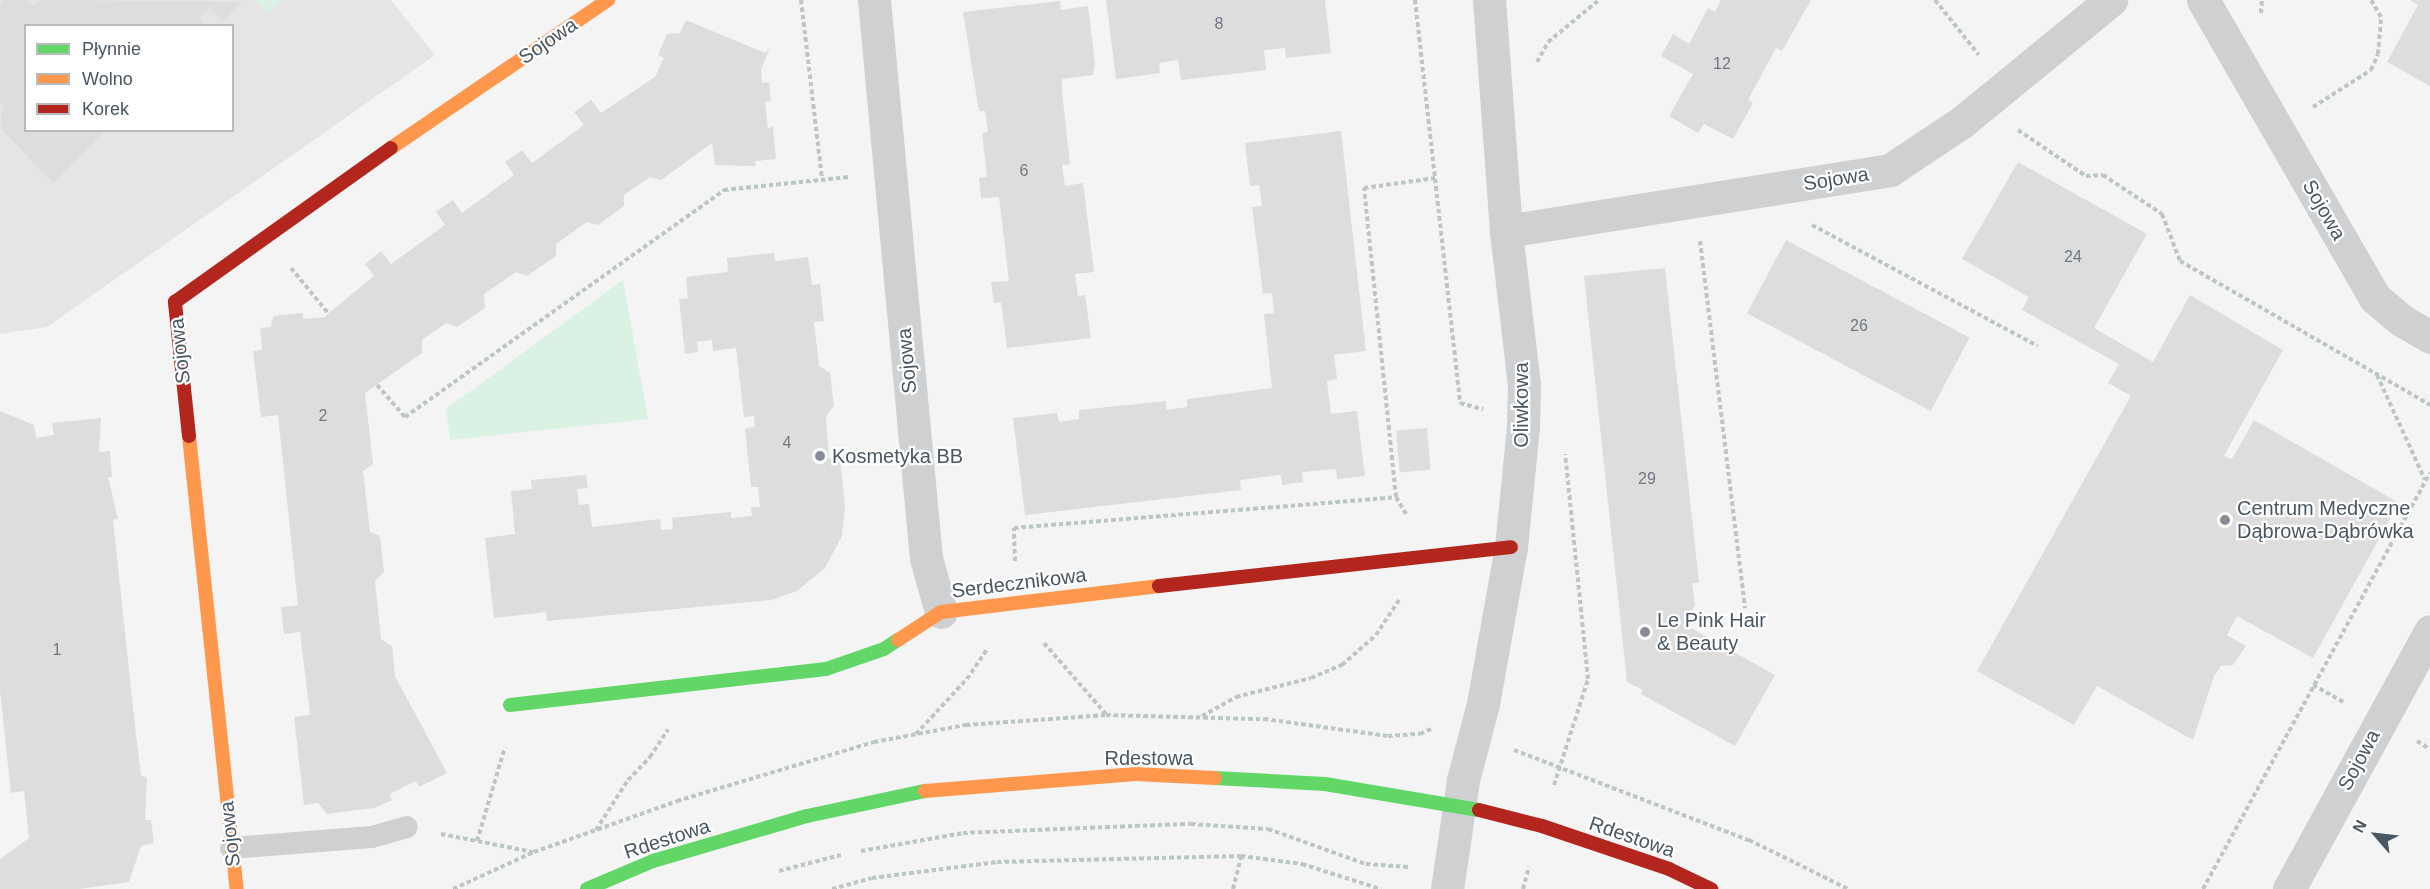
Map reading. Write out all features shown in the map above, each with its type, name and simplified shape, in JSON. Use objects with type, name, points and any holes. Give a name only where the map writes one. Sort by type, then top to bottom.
[{"type":"street","name":"Sojowa","points":[[237,889],[175,302],[263,236],[608,0]]},
{"type":"street","name":"Sojowa","points":[[874,0],[926,558],[941,612]]},
{"type":"street","name":"Oliwkowa","points":[[1448,889],[1459,805],[1483,704],[1511,547],[1520,468],[1524,385],[1506,231],[1489,0]]},
{"type":"street","name":"Sojowa","points":[[1506,231],[1890,171],[1991,97],[2111,0]]},
{"type":"street","name":"Sojowa","points":[[2203,0],[2375,298],[2401,320],[2430,338]]},
{"type":"street","name":"Serdecznikowa","points":[[510,705],[826,669],[884,649],[941,612],[1431,553],[1511,547]]},
{"type":"street","name":"Sojowa","points":[[2289,889],[2430,631]]},
{"type":"street","name":"Rdestowa","points":[[586,889],[653,861],[807,816],[930,790],[1135,774],[1325,784],[1459,805],[1542,826],[1669,869],[1711,889]]},
{"type":"lane","points":[[231,848],[372,837],[407,827]]},
{"type":"path","points":[[801,0],[822,179]]},
{"type":"path","points":[[1415,0],[1461,403],[1484,410],[1487,417]]},
{"type":"path","points":[[1935,0],[1956,21],[1991,97],[2086,176],[2103,175],[2162,214],[2180,261],[2430,405]]},
{"type":"path","points":[[2302,114],[2371,70],[2378,54],[2381,17],[2372,0]]},
{"type":"path","points":[[377,385],[405,417],[724,190],[890,172]]},
{"type":"path","points":[[1412,523],[1396,497],[1364,188],[1435,178]]},
{"type":"path","points":[[1750,192],[2038,346]]},
{"type":"path","points":[[1695,201],[1744,608]]},
{"type":"path","points":[[263,236],[328,313]]},
{"type":"path","points":[[2377,374],[2425,481]]},
{"type":"path","points":[[2203,889],[2430,472]]},
{"type":"path","points":[[1201,716],[1236,697],[1311,678],[1342,665],[1376,635],[1431,553]]},
{"type":"path","points":[[915,735],[987,650],[1004,605]]},
{"type":"path","points":[[595,831],[697,684]]},
{"type":"path","points":[[477,841],[505,753],[510,705]]},
{"type":"path","points":[[859,851],[963,832],[1191,824],[1268,829],[1366,864],[1414,867]]},
{"type":"path","points":[[407,827],[534,852]]},
{"type":"path","points":[[768,874],[848,853]]},
{"type":"path","points":[[832,889],[872,878],[997,862],[1241,856],[1302,864],[1381,889]]},
{"type":"path","points":[[1233,889],[1241,856]]},
{"type":"shaded area","points":[[0,0],[391,0],[435,55],[47,327],[0,334]]},
{"type":"green space","points":[[256,0],[282,0],[267,12]]},
{"type":"green space","points":[[623,280],[648,419],[450,440],[446,409]]},
{"type":"building","points":[[4,0],[27,0],[33,6],[39,0],[242,2],[223,21],[210,8],[199,18],[204,24],[24,24],[24,132],[104,132],[53,183],[0,128],[3,106],[0,103],[0,4]]},
{"type":"building","points":[[1106,0],[1325,0],[1331,53],[1286,58],[1285,48],[1264,50],[1266,70],[1181,80],[1178,60],[1159,63],[1160,73],[1116,79]]},
{"type":"building","points":[[1721,0],[1811,0],[1782,51],[1776,48],[1748,100],[1753,103],[1733,139],[1704,124],[1698,133],[1669,116],[1693,74],[1661,56],[1673,34],[1689,44],[1708,8],[1715,12]]},
{"type":"building","points":[[2410,0],[2430,0],[2430,86],[2387,62],[2418,5]]},
{"type":"building","points":[[1060,1],[1061,10],[1088,6],[1095,64],[1093,75],[1062,79],[1070,164],[1062,165],[1065,186],[1083,183],[1094,272],[1075,274],[1078,296],[1085,295],[1091,338],[1007,348],[1001,302],[994,303],[991,282],[1009,281],[999,197],[981,198],[979,178],[987,177],[982,133],[988,132],[985,111],[979,111],[963,12]]},
{"type":"building","points":[[686,20],[765,53],[770,48],[761,69],[762,83],[769,82],[771,101],[765,102],[768,128],[773,127],[776,159],[755,161],[756,166],[715,165],[712,143],[661,180],[650,177],[624,195],[624,206],[598,225],[587,222],[556,244],[556,256],[527,276],[516,272],[484,294],[485,308],[457,327],[446,323],[422,340],[422,353],[365,393],[373,464],[363,471],[370,532],[380,536],[384,572],[375,581],[381,639],[392,646],[395,676],[447,773],[419,787],[416,781],[390,794],[392,800],[374,808],[327,814],[318,803],[304,805],[294,717],[310,715],[300,632],[284,634],[281,607],[298,605],[278,415],[261,417],[253,351],[262,350],[260,328],[271,327],[273,316],[303,313],[303,319],[324,317],[374,276],[365,264],[381,251],[391,264],[445,225],[436,212],[453,200],[462,213],[514,175],[505,162],[522,150],[532,163],[584,125],[574,112],[591,100],[601,113],[655,77],[664,58],[658,55],[667,34],[680,33]]},
{"type":"building","points":[[1341,131],[1366,351],[1334,355],[1337,379],[1327,381],[1331,414],[1357,411],[1365,476],[1337,479],[1336,469],[1302,472],[1303,482],[1282,485],[1281,475],[1240,480],[1241,490],[1025,515],[1013,418],[1057,413],[1059,422],[1079,419],[1079,410],[1166,401],[1166,410],[1187,407],[1187,399],[1272,388],[1264,314],[1274,313],[1272,293],[1263,294],[1252,207],[1262,206],[1259,185],[1250,186],[1245,143]]},
{"type":"building","name":"Centrum Medyczne Dąbrowa-Dąbrówka","points":[[2018,162],[2147,234],[2094,328],[2153,362],[2190,295],[2283,350],[2224,456],[2232,459],[2254,420],[2399,503],[2313,658],[2237,616],[2227,635],[2246,646],[2233,665],[2221,666],[2214,676],[2193,740],[2097,686],[2074,725],[1977,671],[2131,396],[2108,383],[2119,364],[2022,310],[2029,297],[1962,259]]},
{"type":"building","points":[[1786,240],[1970,338],[1931,411],[1747,313]]},
{"type":"building","points":[[774,253],[775,261],[808,257],[812,285],[820,284],[824,321],[814,322],[819,366],[830,373],[834,406],[826,416],[829,459],[840,458],[845,506],[842,536],[825,568],[797,591],[771,600],[547,621],[546,612],[494,618],[485,538],[515,534],[511,491],[532,489],[531,480],[586,475],[588,488],[577,489],[579,505],[589,504],[592,527],[660,519],[661,530],[673,529],[672,518],[731,512],[731,518],[752,516],[751,507],[760,507],[758,487],[751,487],[745,429],[755,427],[754,416],[744,417],[736,348],[713,351],[712,340],[697,342],[698,352],[685,354],[679,299],[688,298],[686,277],[728,272],[727,258]]},
{"type":"building","points":[[1665,268],[1699,583],[1692,583],[1695,605],[1684,624],[1775,675],[1735,746],[1641,694],[1643,690],[1627,682],[1584,276]]},
{"type":"building","points":[[0,411],[34,425],[36,438],[54,435],[52,423],[101,418],[99,452],[110,451],[112,477],[108,477],[118,519],[113,520],[135,726],[141,776],[147,777],[145,820],[151,820],[154,843],[141,846],[129,882],[79,889],[0,889],[0,859],[29,838],[24,791],[11,793],[0,691]]},
{"type":"building","points":[[1427,428],[1431,470],[1400,473],[1396,431]]},
{"type":"traffic: fast","points":[[510,705],[826,669],[884,649],[898,640]]},
{"type":"traffic: fast","points":[[1215,778],[1325,784],[1479,810]]},
{"type":"traffic: fast","points":[[587,889],[653,861],[807,816],[925,791]]},
{"type":"traffic: slow","points":[[391,148],[608,0]]},
{"type":"traffic: slow","points":[[189,436],[237,889]]},
{"type":"traffic: slow","points":[[898,640],[941,612],[1159,586]]},
{"type":"traffic: slow","points":[[925,791],[1135,774],[1215,778]]},
{"type":"traffic: jam","points":[[189,436],[175,302],[391,148]]},
{"type":"traffic: jam","points":[[1159,586],[1511,547]]},
{"type":"traffic: jam","points":[[1479,810],[1542,826],[1669,869],[1711,889]]},
{"type":"place","name":"Kosmetyka BB","points":[[820,456]]},
{"type":"place","name":"Centrum Medyczne Dąbrowa-Dąbrówka","points":[[2225,520]]},
{"type":"place","name":"Le Pink Hair & Beauty","points":[[1645,632]]}]
